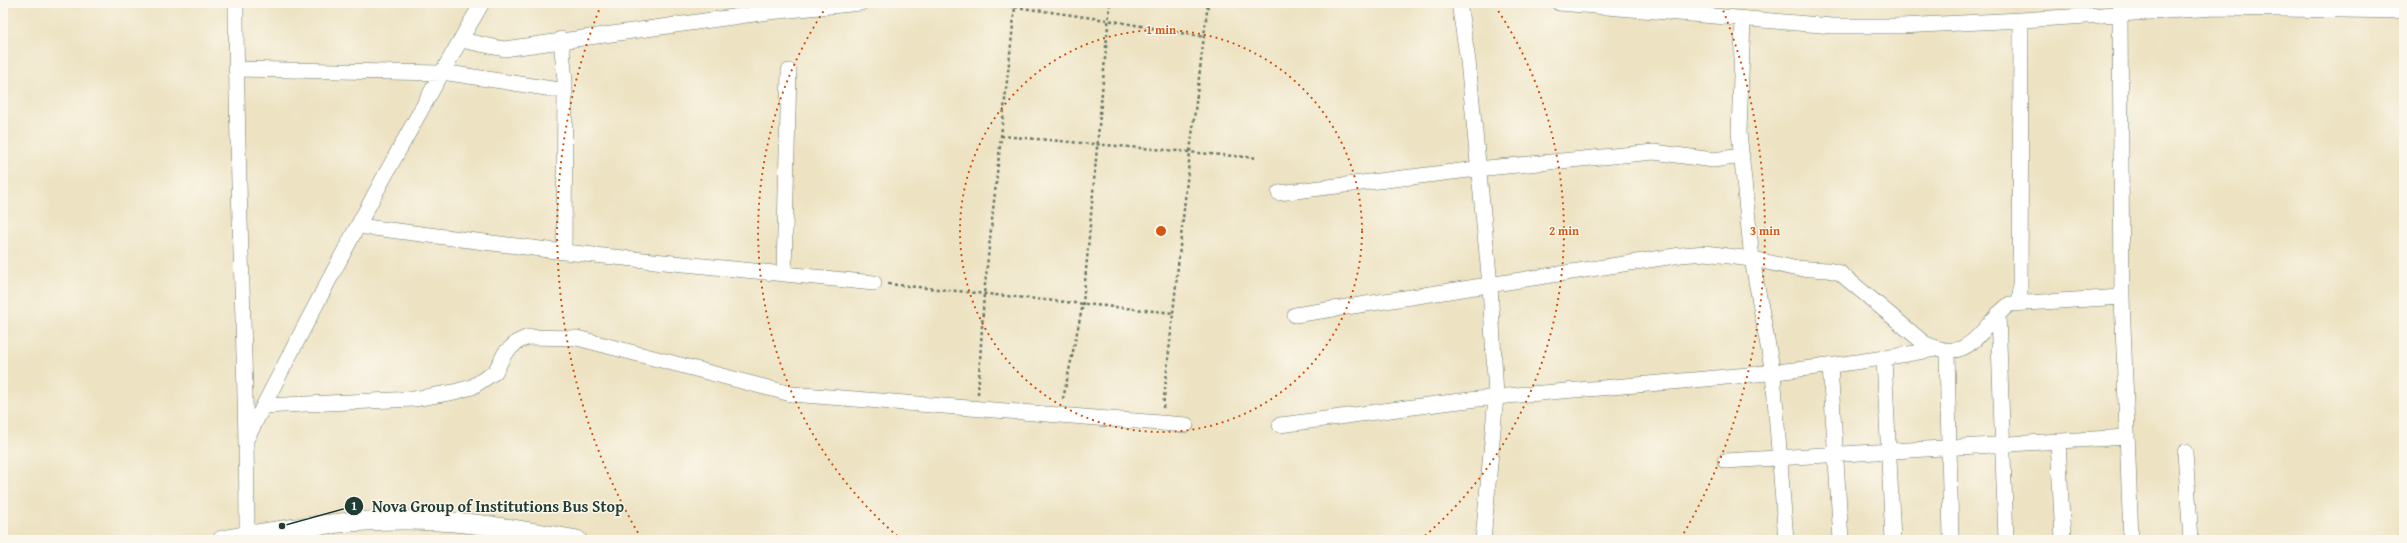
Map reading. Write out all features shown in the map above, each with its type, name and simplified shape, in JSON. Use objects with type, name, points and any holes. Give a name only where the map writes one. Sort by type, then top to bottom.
[{"type":"street","points":[[236,3],[236,69],[247,439],[247,535]]},
{"type":"street","points":[[247,439],[305,324],[442,72],[482,3]]},
{"type":"street","points":[[461,40],[500,49],[768,7],[861,3]]},
{"type":"street","points":[[1459,3],[1468,61],[1477,169],[1490,285],[1496,397],[1483,540]]},
{"type":"street","points":[[1559,3],[1832,26],[1901,26],[2021,20],[2121,9],[2215,6],[2326,7],[2404,11]]},
{"type":"street","points":[[2121,9],[2122,297],[2131,540]]},
{"type":"street","points":[[1743,19],[1739,132],[1752,259],[1773,373],[1786,540]]},
{"type":"street","points":[[2020,303],[2021,20]]},
{"type":"street","points":[[562,39],[565,91],[564,252]]},
{"type":"street","points":[[236,69],[442,72],[565,91]]},
{"type":"street","points":[[784,273],[789,71]]},
{"type":"street","points":[[1279,193],[1477,169],[1654,152],[1713,160],[1742,156]]},
{"type":"street","points":[[358,226],[564,252],[874,283]]},
{"type":"street","points":[[1294,316],[1681,255],[1706,253],[1752,259],[1779,266],[1828,270],[1840,273],[1924,343],[1941,350]]},
{"type":"street","points":[[1280,425],[1496,397],[1773,373],[1941,350],[1958,351],[1969,346],[1998,314],[2010,304],[2122,297]]},
{"type":"street","points":[[1998,314],[2006,540]]},
{"type":"street","points":[[264,406],[414,399],[454,392],[472,387],[495,372],[505,353],[517,342],[528,337],[547,336],[577,338],[791,394],[1186,425]]},
{"type":"street","points":[[1941,350],[1950,448],[1952,540]]},
{"type":"street","points":[[1884,359],[1893,540]]},
{"type":"street","points":[[1830,366],[1842,540]]},
{"type":"street","points":[[1725,461],[2127,437]]},
{"type":"street","points":[[2058,441],[2064,540]]},
{"type":"street","points":[[2185,452],[2191,540]]},
{"type":"street","points":[[222,540],[280,529],[364,521],[436,521],[577,540]]},
{"type":"path","points":[[998,3],[1204,37]]},
{"type":"path","points":[[1059,416],[1083,304],[1107,20],[1110,3]]},
{"type":"path","points":[[1161,424],[1190,152],[1208,3]]},
{"type":"path","points":[[978,409],[984,294],[1015,7]]},
{"type":"path","points":[[1001,136],[1258,158]]},
{"type":"path","points":[[874,283],[1174,312]]},
{"type":"place","name":"Nova Group of Institutions Bus Stop","points":[[282,526]]}]
